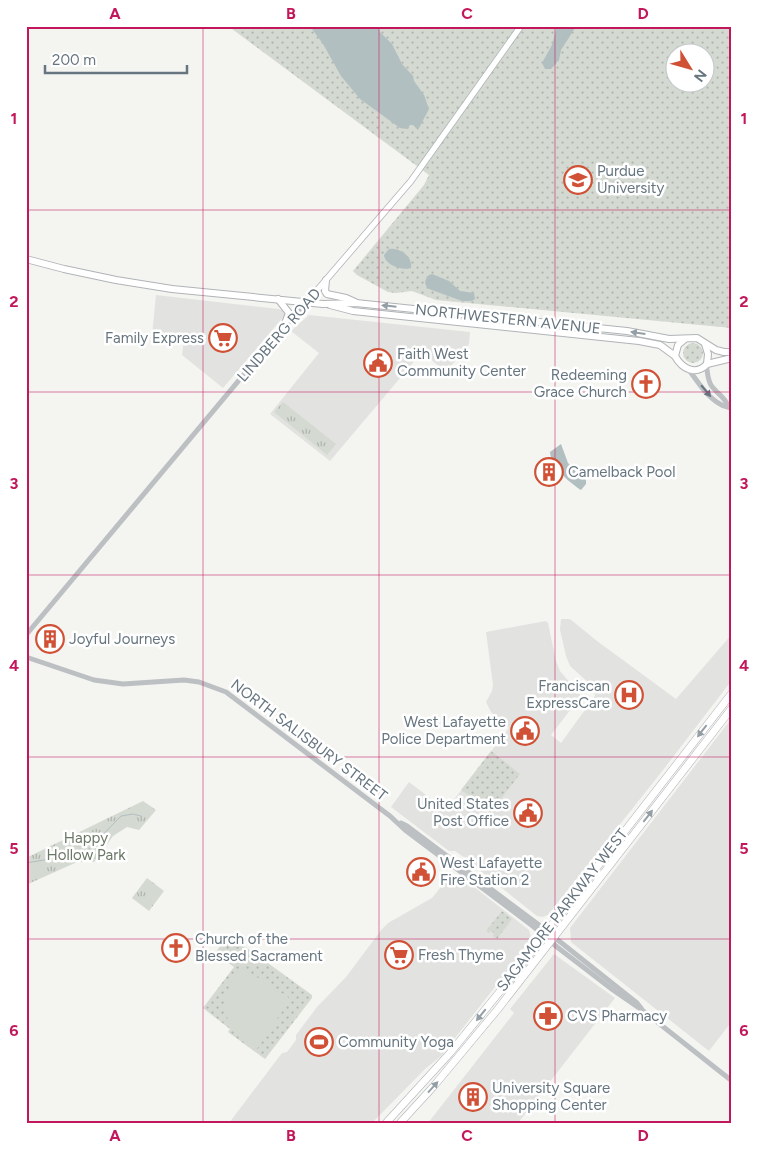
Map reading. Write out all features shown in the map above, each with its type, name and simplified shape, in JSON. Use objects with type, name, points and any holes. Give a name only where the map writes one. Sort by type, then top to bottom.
[{"type":"highway","name":"SAGAMORE PARKWAY WEST","points":[[386,1123],[450,1053],[732,693]]},
{"type":"highway","name":"SAGAMORE PARKWAY WEST","points":[[400,1123],[458,1058],[732,708]]},
{"type":"main road","name":"LINDBERG ROAD","points":[[307,302],[411,181],[521,26]]},
{"type":"main road","name":"NORTHWESTERN AVENUE","points":[[26,259],[116,280],[185,290],[307,302],[353,310],[648,342],[663,346],[675,356]]},
{"type":"main road","points":[[326,280],[325,291],[329,295],[346,298],[356,303]]},
{"type":"main road","points":[[278,299],[289,313],[284,326]]},
{"type":"main road","name":"NORTHWESTERN AVENUE","points":[[330,305],[356,303],[628,332],[669,339],[686,338]]},
{"type":"main road","points":[[732,352],[720,352],[696,338],[686,338],[678,345],[675,356],[680,364],[689,370],[697,370],[707,364],[732,358]]},
{"type":"main road","points":[[705,344],[708,354],[707,364]]},
{"type":"street","name":"LINDBERG ROAD","points":[[26,635],[284,326],[307,302]]},
{"type":"street","points":[[707,364],[709,382],[730,407]]},
{"type":"street","points":[[689,370],[712,398],[722,406],[730,407]]},
{"type":"street","name":"NORTH SALISBURY STREET","points":[[26,657],[94,680],[123,684],[184,680],[214,686],[236,699],[398,822],[408,826],[545,934],[638,1003],[642,1010],[732,1081]]},
{"type":"shaded area","points":[[310,26],[378,26],[380,32],[392,44],[402,64],[413,76],[414,81],[424,95],[429,109],[418,130],[413,125],[410,125],[407,129],[400,128],[360,99],[341,76],[323,44]]},
{"type":"shaded area","points":[[557,26],[586,26],[575,28],[561,50],[559,60],[551,69],[545,69],[542,63],[552,45]]},
{"type":"shaded area","points":[[389,249],[401,251],[405,254],[410,260],[411,268],[399,268],[387,262],[384,255]]},
{"type":"shaded area","points":[[432,274],[449,281],[460,291],[474,293],[475,299],[472,301],[462,301],[429,289],[425,281]]},
{"type":"shaded area","points":[[156,295],[279,309],[285,315],[223,388],[182,355],[184,339],[152,335]]},
{"type":"shaded area","points":[[309,315],[470,332],[469,344],[446,372],[422,352],[330,461],[270,414],[319,353],[291,331]]},
{"type":"shaded area","points":[[561,444],[568,463],[586,480],[586,484],[581,490],[561,474],[551,458],[550,452]]},
{"type":"shaded area","points":[[561,619],[570,619],[676,699],[732,634],[732,680],[548,915],[542,917],[537,916],[468,860],[455,851],[449,851],[391,807],[409,782],[446,810],[509,728],[491,712],[486,702],[493,685],[486,632],[546,621],[548,623],[560,671],[581,696],[551,735],[561,743],[595,696],[591,685],[570,666],[560,630]]},
{"type":"shaded area","points":[[732,718],[732,1021],[709,1051],[571,942],[570,928]]},
{"type":"shaded area","points":[[458,875],[529,930],[531,937],[516,960],[441,1056],[425,1069],[372,1123],[229,1123],[282,1053],[287,1052],[296,1040],[296,1035],[317,1007],[346,977],[382,929],[388,923],[432,898],[448,878]]},
{"type":"shaded area","points":[[554,954],[615,998],[518,1123],[428,1123],[514,1013],[510,1009]]},
{"type":"green space","name":"Purdue University","points":[[228,26],[732,26],[732,328],[436,300],[412,291],[388,292],[353,271],[424,185],[429,175]]},
{"type":"green space","points":[[693,343],[700,346],[703,353],[700,360],[693,363],[686,360],[683,353],[686,346]]},
{"type":"green space","points":[[283,402],[336,444],[327,455],[274,412]]},
{"type":"green space","points":[[491,751],[520,774],[491,812],[461,790]]},
{"type":"green space","name":"Happy Hollow Park","points":[[143,801],[156,810],[139,830],[127,827],[113,836],[94,862],[77,862],[26,885],[26,858]]},
{"type":"green space","points":[[147,878],[164,891],[149,911],[132,898]]},
{"type":"green space","points":[[502,911],[512,919],[497,939],[493,936],[494,933],[486,931]]},
{"type":"green space","points":[[229,935],[312,995],[312,998],[265,1059],[228,1032],[230,1029],[203,1008],[234,967],[215,953]]},
{"type":"green space","points":[[241,967],[288,997],[289,1001],[257,1049],[236,1030],[225,1012],[227,992],[232,980]]},
{"type":"waterway","points":[[26,863],[44,860],[59,853],[87,851],[121,816],[133,814],[141,816]]},
{"type":"place","name":"Purdue University","points":[[578,180]]},
{"type":"place","name":"Family Express","points":[[223,338]]},
{"type":"place","name":"Faith West Community Center","points":[[378,363]]},
{"type":"place","name":"Redeeming Grace Church","points":[[646,384]]},
{"type":"place","name":"Camelback Pool","points":[[549,472]]},
{"type":"place","name":"Joyful Journeys","points":[[50,639]]},
{"type":"place","name":"Franciscan ExpressCare","points":[[629,695]]},
{"type":"place","name":"West Lafayette Police Department","points":[[525,731]]},
{"type":"place","name":"United States Post Office","points":[[528,813]]},
{"type":"place","name":"West Lafayette Fire Station 2","points":[[421,872]]},
{"type":"place","name":"Church of the Blessed Sacrament","points":[[176,948]]},
{"type":"place","name":"Fresh Thyme","points":[[399,955]]},
{"type":"place","name":"CVS Pharmacy","points":[[548,1016]]},
{"type":"place","name":"Community Yoga","points":[[319,1042]]},
{"type":"place","name":"University Square Shopping Center","points":[[473,1097]]}]
